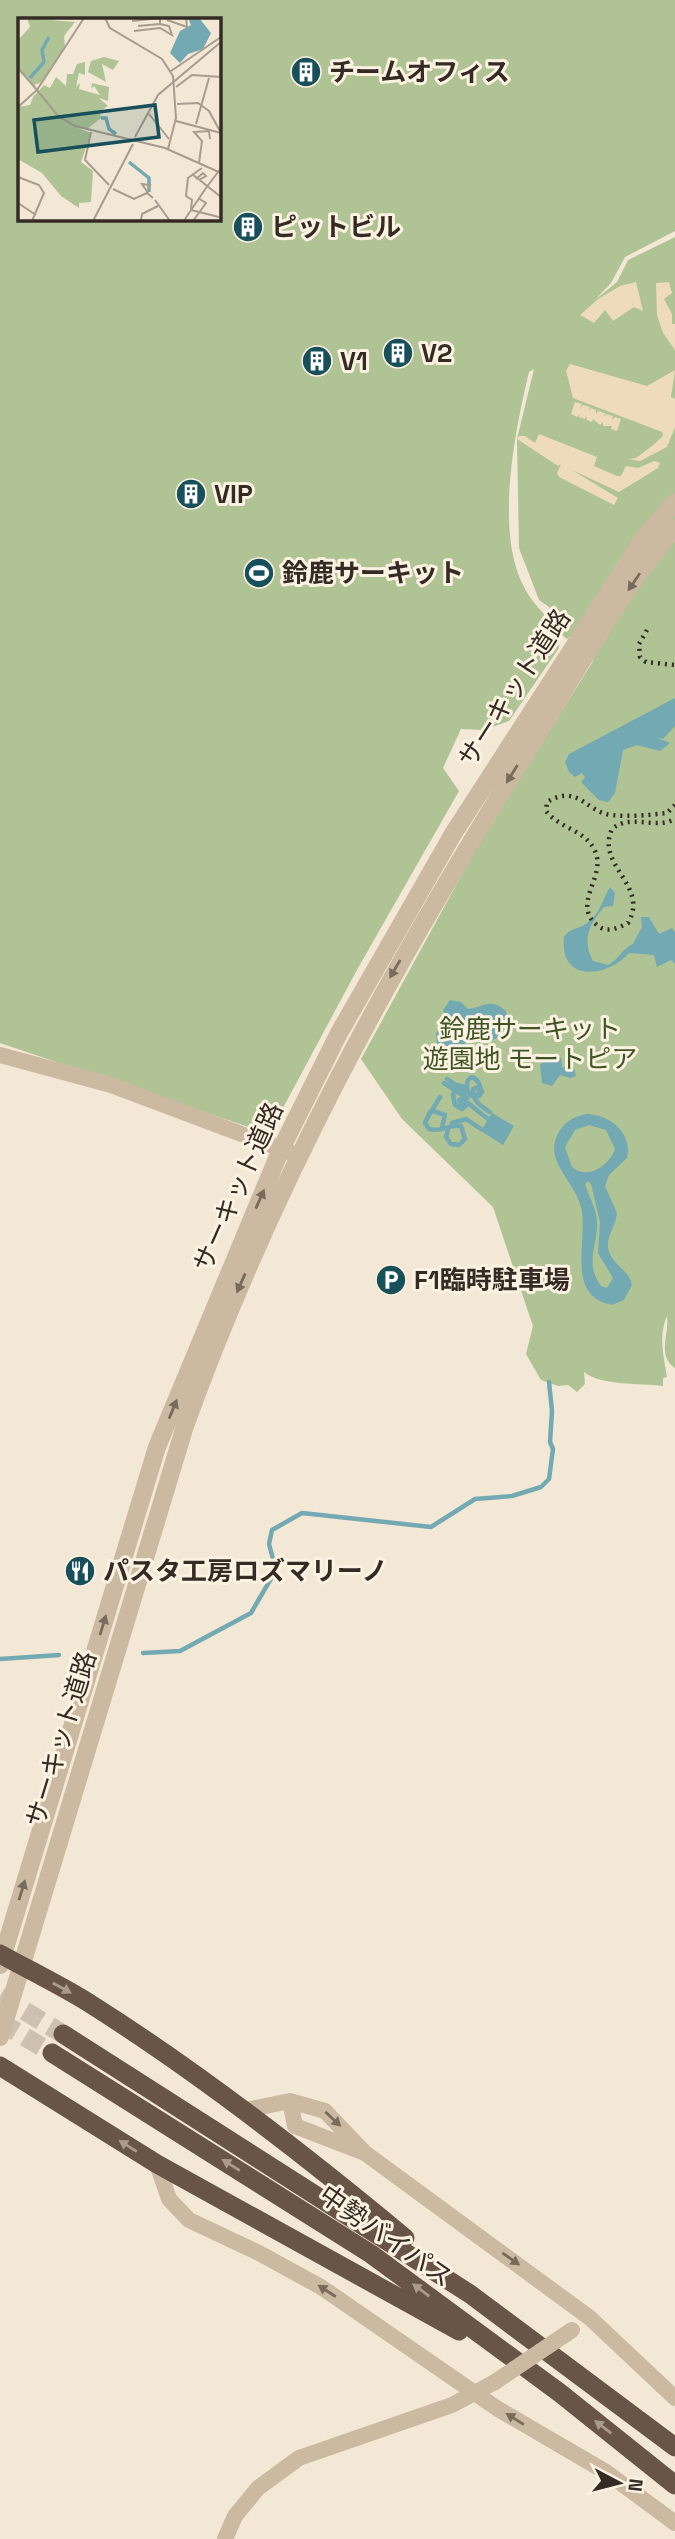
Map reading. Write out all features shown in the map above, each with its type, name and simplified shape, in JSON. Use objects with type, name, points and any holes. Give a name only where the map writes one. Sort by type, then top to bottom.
[{"type":"highway","points":[[1,1958],[22,1966],[97,2008],[246,2110],[470,2294]]},
{"type":"highway","name":"中勢バイパス","points":[[63,2034],[470,2294],[675,2447]]},
{"type":"highway","name":"中勢バイパス","points":[[52,2053],[372,2254],[509,2358],[560,2393],[675,2485]]},
{"type":"highway","points":[[0,2066],[157,2164],[509,2358]]},
{"type":"street","name":"サーキット道路","points":[[1,1958],[158,1447],[281,1149],[339,1033],[460,822],[616,579],[644,538],[675,502]]},
{"type":"street","name":"サーキット道路","points":[[0,2037],[185,1426],[231,1307],[300,1156],[370,1013],[431,907],[607,624],[675,528]]},
{"type":"street","points":[[0,1055],[102,1082],[300,1156]]},
{"type":"street","points":[[246,2110],[290,2101],[325,2111],[365,2153],[444,2213],[539,2278],[610,2336],[675,2398]]},
{"type":"street","points":[[290,2101],[295,2126],[365,2153]]},
{"type":"street","points":[[157,2164],[169,2199],[188,2220],[260,2253],[321,2287],[476,2394],[606,2472],[675,2523]]},
{"type":"street","points":[[225,2539],[235,2516],[258,2488],[299,2458],[452,2406],[495,2382],[572,2330]]},
{"type":"green space","name":"鈴鹿サーキット","points":[[0,0],[675,0],[675,231],[625,257],[611,283],[595,300],[617,282],[628,260],[675,237],[675,1368],[669,1363],[665,1351],[667,1316],[662,1339],[667,1377],[663,1378],[663,1386],[611,1382],[584,1372],[585,1384],[577,1392],[568,1385],[558,1386],[541,1380],[526,1354],[533,1326],[493,1207],[402,1119],[361,1059],[472,856],[593,661],[575,633],[567,639],[558,632],[559,648],[509,721],[484,730],[461,729],[443,768],[459,791],[358,968],[269,1134],[0,1043]],"holes":[[[534,369],[517,439],[519,548],[539,600],[563,617],[556,628],[526,591],[515,562],[510,537],[510,480],[514,450],[529,372]]]},
{"type":"shaded area","points":[[636,282],[643,311],[634,307],[613,321],[605,310],[594,323],[580,315],[598,299],[620,286]]},
{"type":"shaded area","points":[[669,282],[672,293],[664,299],[672,314],[672,324],[675,324],[675,350],[663,333],[657,315],[656,283]]},
{"type":"shaded area","points":[[570,364],[647,386],[675,370],[671,397],[675,399],[675,427],[667,447],[640,461],[628,459],[636,458],[652,446],[663,436],[662,432],[573,398],[566,371]]},
{"type":"shaded area","points":[[575,402],[582,404],[580,409],[583,405],[590,407],[589,412],[591,408],[596,410],[596,414],[598,411],[605,413],[604,417],[606,414],[613,416],[612,420],[615,417],[621,419],[617,431],[611,429],[612,426],[603,426],[603,422],[600,425],[593,419],[592,422],[587,420],[586,416],[585,419],[579,417],[580,414],[577,417],[571,414]]},
{"type":"shaded area","points":[[539,434],[597,457],[594,466],[617,476],[621,476],[626,466],[638,468],[654,461],[660,463],[658,468],[619,492],[572,470],[618,498],[614,505],[559,477],[557,473],[561,464],[558,466],[517,439],[519,436],[525,436],[535,443]]},
{"type":"water","points":[[675,698],[675,726],[663,739],[657,738],[670,743],[660,751],[637,745],[623,750],[615,793],[608,802],[599,800],[581,782],[585,777],[582,773],[575,777],[569,772],[565,762],[569,754]]},
{"type":"water","points":[[610,887],[615,893],[613,906],[604,907],[589,932],[589,953],[593,961],[608,965],[612,963],[633,944],[642,927],[641,917],[649,917],[659,934],[672,928],[675,932],[675,964],[671,960],[657,967],[654,955],[629,953],[619,962],[597,971],[576,969],[569,962],[564,952],[564,937],[594,917]]},
{"type":"water","points":[[450,1000],[461,1002],[468,1009],[496,1004],[506,1011],[506,1021],[500,1036],[491,1041],[473,1038],[459,1051],[441,1052],[437,1047],[436,1033],[447,1022],[443,1010]]},
{"type":"water","points":[[551,1054],[561,1058],[562,1067],[574,1068],[576,1076],[571,1078],[560,1075],[552,1086],[542,1083],[540,1065]]},
{"type":"water","points":[[492,1113],[514,1126],[503,1145],[481,1131]]},
{"type":"water","points":[[587,1114],[611,1122],[618,1127],[627,1141],[627,1158],[609,1175],[605,1186],[617,1213],[609,1238],[609,1253],[627,1274],[632,1285],[624,1300],[612,1305],[597,1300],[588,1290],[583,1278],[581,1207],[556,1160],[554,1151],[560,1130],[572,1119]],"holes":[[[589,1125],[606,1130],[615,1149],[608,1161],[597,1169],[591,1172],[578,1171],[572,1167],[565,1147],[575,1130]],[[588,1181],[600,1222],[598,1253],[613,1278],[607,1288],[601,1286],[593,1270],[597,1221],[585,1184]]]},
{"type":"waterway","points":[[447,1079],[464,1091],[468,1093],[472,1095],[476,1096],[481,1090],[481,1088],[476,1079],[472,1077],[468,1080],[467,1087],[469,1092],[470,1095],[473,1096],[476,1097],[479,1096],[482,1092],[480,1087],[473,1089],[473,1093],[474,1097],[490,1112]]},
{"type":"waterway","points":[[444,1083],[467,1098]]},
{"type":"waterway","points":[[463,1099],[459,1100],[461,1106],[465,1104],[464,1087],[457,1085],[453,1095],[455,1105],[462,1109],[468,1104]]},
{"type":"waterway","points":[[429,1115],[440,1097]]},
{"type":"waterway","points":[[468,1103],[488,1119]]},
{"type":"waterway","points":[[433,1111],[445,1115],[442,1127]]},
{"type":"waterway","points":[[430,1112],[425,1123],[429,1129],[461,1126],[465,1139],[459,1145],[451,1144],[446,1137],[448,1129]]},
{"type":"waterway","points":[[452,1123],[466,1119],[481,1129]]},
{"type":"waterway","points":[[143,1653],[180,1651],[251,1613],[276,1570],[269,1544],[272,1530],[302,1513],[431,1527],[475,1499],[512,1496],[541,1487],[549,1479],[553,1449],[550,1442],[552,1411],[549,1382]]},
{"type":"waterway","points":[[0,1659],[59,1655]]},
{"type":"tunnel","points":[[0,1996],[63,2034]]},
{"type":"tunnel","points":[[0,2022],[52,2053]]},
{"type":"railway","points":[[647,630],[639,644],[640,657],[646,662],[675,665]]},
{"type":"railway","points":[[675,805],[667,813],[625,816],[603,813],[575,797],[558,797],[547,802],[546,811],[558,822],[586,838],[595,851],[597,871],[587,909],[590,918],[598,926],[609,929],[624,925],[628,923],[633,910],[628,886],[610,854],[612,829],[627,822],[659,823],[675,819]]},
{"type":"place","name":"チームオフィス","points":[[306,72]]},
{"type":"place","name":"ピットビル","points":[[248,227]]},
{"type":"place","name":"V2","points":[[398,353]]},
{"type":"place","name":"V1","points":[[317,361]]},
{"type":"place","name":"VIP","points":[[191,494]]},
{"type":"place","name":"鈴鹿サーキット","points":[[259,573]]},
{"type":"place","name":"F1臨時駐車場","points":[[391,1280]]},
{"type":"place","name":"パスタ工房ロズマリーノ","points":[[80,1571]]},
{"type":"park label","name":"鈴鹿サーキット 遊園地 モートピア","points":[[530,1044]]}]
